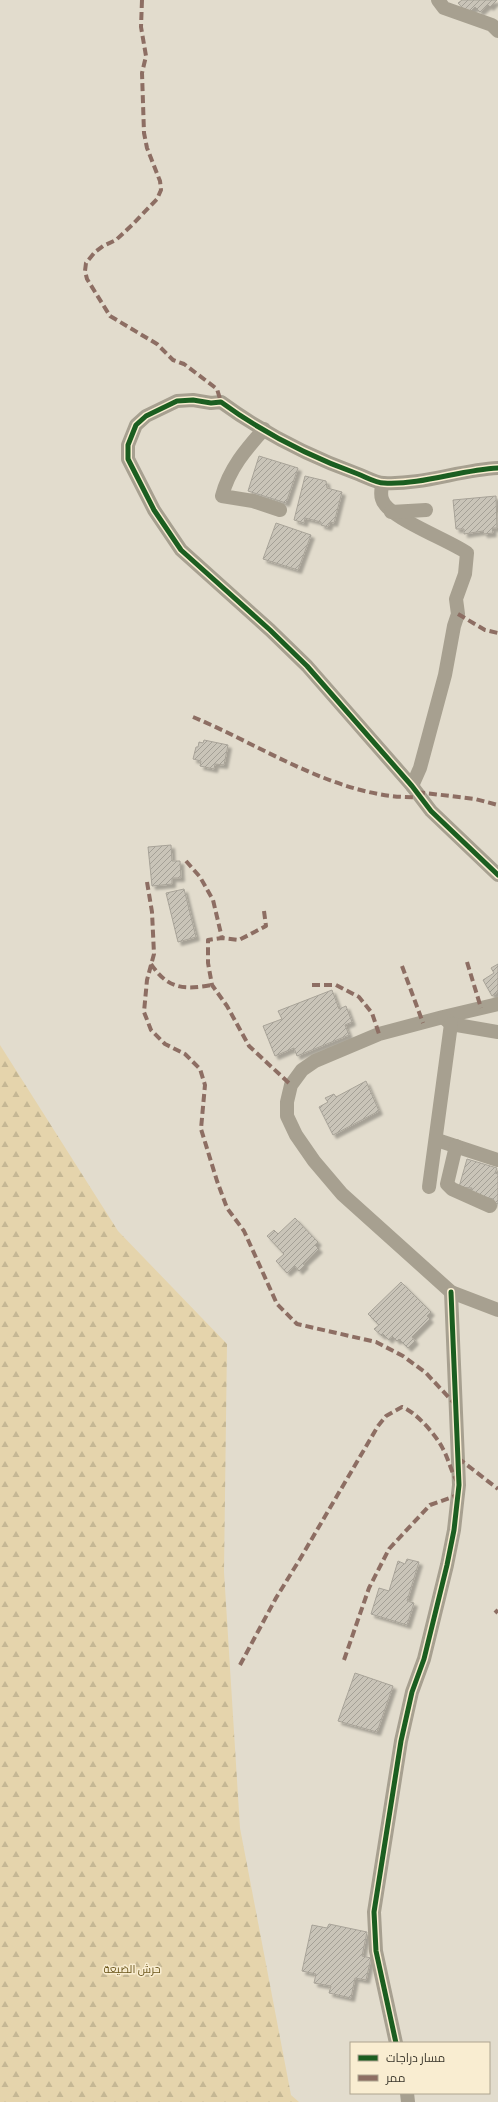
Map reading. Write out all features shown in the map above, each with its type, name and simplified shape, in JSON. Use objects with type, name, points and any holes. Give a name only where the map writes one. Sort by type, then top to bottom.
[{"type":"street","points":[[438,0],[444,8],[492,26],[498,31]]},
{"type":"street","points":[[498,468],[476,470],[410,483],[382,483],[306,452],[241,416],[221,402],[211,403],[193,400],[177,401],[146,416],[136,425],[128,445],[128,459],[154,510],[181,550],[270,630],[307,666],[412,786],[431,811],[498,875]]},
{"type":"street","points":[[264,429],[232,470],[222,496],[253,501],[280,510]]},
{"type":"street","points":[[382,483],[382,500],[391,512],[403,520],[423,528],[457,546],[466,553],[465,574],[456,599],[458,614],[454,626],[445,676],[420,768],[412,786]]},
{"type":"street","points":[[391,512],[426,510]]},
{"type":"street","points":[[498,1004],[447,1020],[378,1034],[315,1061],[302,1070],[291,1085],[287,1102],[287,1116],[296,1135],[314,1161],[342,1194],[451,1292],[498,1310]]},
{"type":"street","points":[[447,1020],[498,1032]]},
{"type":"street","points":[[429,1187],[437,1140],[447,1020]]},
{"type":"street","points":[[437,1140],[498,1160]]},
{"type":"street","points":[[456,1146],[447,1184],[452,1189],[490,1206]]},
{"type":"street","points":[[396,2042],[376,1951],[374,1912],[401,1741],[412,1692],[424,1659],[447,1565],[457,1509],[459,1485],[451,1292]]},
{"type":"green space","name":"حرش الضيعة","points":[[0,1045],[118,1231],[227,1344],[224,1572],[240,1828],[291,2095],[299,2102],[0,2102]]},
{"type":"building","points":[[462,0],[497,0],[490,7],[488,5],[480,12],[475,7],[468,14],[458,3]]},
{"type":"building","points":[[259,456],[298,468],[286,503],[248,491]]},
{"type":"building","points":[[305,476],[326,481],[327,488],[342,492],[334,523],[330,522],[328,527],[321,525],[321,522],[305,518],[304,523],[294,520]]},
{"type":"building","points":[[496,496],[497,528],[492,528],[493,533],[484,534],[483,531],[464,534],[464,529],[456,529],[453,500]]},
{"type":"building","points":[[276,523],[311,535],[298,570],[263,559]]},
{"type":"building","points":[[204,740],[228,745],[224,765],[215,764],[214,769],[200,766],[201,761],[193,759],[196,747],[198,747],[199,742],[203,743]]},
{"type":"building","points":[[171,845],[172,861],[180,861],[181,878],[172,878],[172,884],[152,886],[148,847]]},
{"type":"building","points":[[184,889],[196,937],[178,942],[166,893]]},
{"type":"building","points":[[498,964],[498,992],[492,996],[483,980],[494,973],[491,968]]},
{"type":"building","points":[[332,990],[339,1009],[346,1006],[352,1022],[345,1025],[349,1035],[297,1056],[294,1048],[275,1056],[263,1026],[282,1019],[278,1011]]},
{"type":"building","points":[[366,1081],[379,1111],[333,1135],[319,1107],[328,1102],[325,1098],[334,1094],[336,1097]]},
{"type":"building","points":[[467,1159],[497,1168],[495,1173],[498,1174],[498,1204],[495,1203],[493,1199],[471,1193],[472,1188],[459,1187]]},
{"type":"building","points":[[295,1218],[318,1242],[315,1245],[319,1249],[303,1264],[305,1265],[299,1271],[295,1266],[287,1273],[276,1261],[284,1254],[267,1236],[274,1230],[278,1234]]},
{"type":"building","points":[[401,1282],[431,1312],[427,1316],[430,1319],[412,1337],[415,1341],[408,1348],[399,1339],[397,1341],[392,1336],[389,1340],[383,1334],[382,1336],[374,1329],[379,1325],[368,1314]]},
{"type":"building","points":[[407,1559],[419,1562],[407,1601],[414,1603],[407,1625],[371,1614],[379,1588],[389,1591],[398,1561],[405,1564]]},
{"type":"building","points":[[355,1673],[393,1686],[377,1732],[338,1721]]},
{"type":"building","points":[[329,1924],[367,1932],[362,1956],[371,1958],[366,1980],[355,1978],[351,1998],[329,1993],[331,1986],[314,1983],[316,1974],[302,1971],[312,1925],[327,1928]]},
{"type":"marked path","points":[[142,0],[141,27],[146,56],[142,73],[144,133],[147,148],[160,181],[161,190],[157,199],[132,225],[116,240],[103,246],[95,252],[86,263],[85,271],[87,279],[110,316],[157,344],[173,360],[184,364],[217,389],[221,402]]},
{"type":"marked path","points":[[458,614],[485,630],[498,633]]},
{"type":"marked path","points":[[193,717],[332,781],[361,790],[391,796],[420,797]]},
{"type":"marked path","points":[[417,792],[475,799],[498,805]]},
{"type":"marked path","points":[[186,861],[200,877],[213,900],[222,938]]},
{"type":"marked path","points":[[147,882],[152,912],[154,954],[147,980],[144,1012],[151,1030],[165,1044],[185,1054],[200,1069],[205,1085],[201,1129],[217,1181],[227,1208],[244,1231],[277,1304],[297,1324],[376,1342],[403,1356],[426,1373],[454,1403]]},
{"type":"marked path","points":[[264,911],[266,926],[239,940],[222,938],[208,940],[208,963],[212,985],[227,1006],[249,1046],[291,1085]]},
{"type":"marked path","points":[[467,962],[481,1008]]},
{"type":"marked path","points":[[151,964],[164,979],[177,986],[202,987],[212,985]]},
{"type":"marked path","points":[[402,966],[423,1023]]},
{"type":"marked path","points":[[312,985],[336,985],[359,997],[372,1013],[379,1034]]},
{"type":"marked path","points":[[240,1665],[276,1598],[378,1426],[386,1416],[402,1407],[413,1413],[431,1431],[440,1444],[458,1483]]},
{"type":"marked path","points":[[458,1458],[498,1489]]},
{"type":"marked path","points":[[344,1660],[369,1588],[389,1549],[430,1505],[458,1495]]},
{"type":"marked path","points":[[495,1613],[498,1610]]},
{"type":"cycle path","points":[[498,468],[469,471],[413,482],[381,483],[323,460],[287,443],[253,424],[221,402],[211,403],[193,400],[177,401],[146,416],[136,425],[128,445],[128,459],[154,510],[181,550],[270,630],[307,666],[412,786],[431,811],[498,875]]},
{"type":"cycle path","points":[[396,2042],[376,1951],[374,1912],[401,1741],[412,1692],[424,1659],[454,1530],[459,1485],[451,1292]]}]
